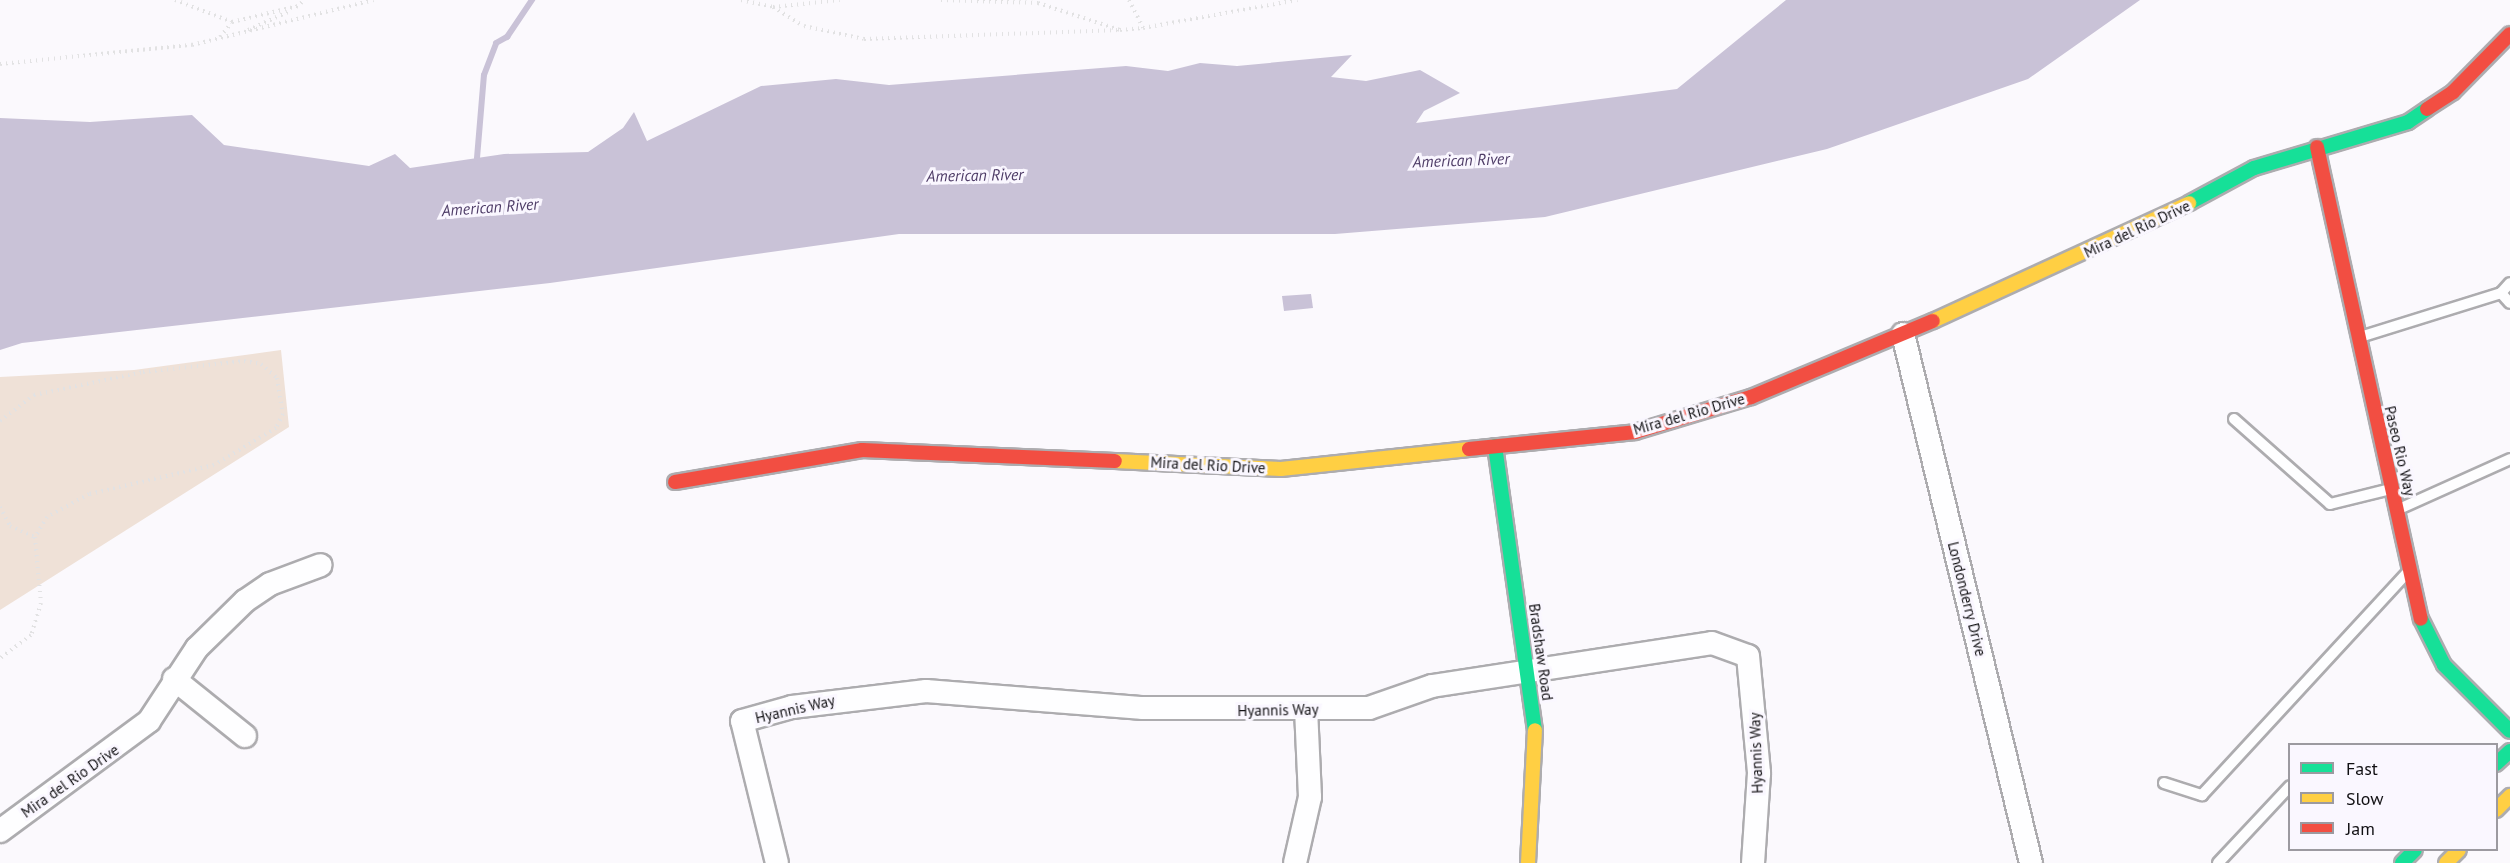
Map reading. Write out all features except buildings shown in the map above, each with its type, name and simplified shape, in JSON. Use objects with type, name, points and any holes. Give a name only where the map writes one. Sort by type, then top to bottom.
[{"type":"street","name":"Mira del Rio Drive","points":[[675,482],[862,450],[1281,469],[1635,432],[1700,415],[1903,334],[2139,229],[2254,168],[2317,147],[2383,132],[2432,109],[2510,34]]},
{"type":"street","name":"Paseo Rio Way","points":[[2317,147],[2357,338],[2421,618],[2444,665],[2510,731]]},
{"type":"street","name":"Londonderry Drive","points":[[1903,334],[2031,863]]},
{"type":"street","name":"Bradshaw Road","points":[[1496,446],[1528,674],[1536,790],[1528,863]]},
{"type":"street","name":"Mira del Rio Drive","points":[[0,831],[116,751],[149,721],[174,679],[245,601],[270,584],[321,565]]},
{"type":"street","name":"Hyannis Way","points":[[777,863],[742,721],[836,699],[926,691],[1143,708],[1306,710],[1369,708],[1432,686],[1528,674],[1712,643],[1748,656],[1759,773],[1753,863]]},
{"type":"street","points":[[174,679],[245,736]]},
{"type":"street","points":[[1296,863],[1310,797],[1306,710]]},
{"type":"street","points":[[2498,762],[2510,751]]},
{"type":"street","points":[[2498,808],[2510,796]]},
{"type":"street","points":[[2402,863],[2413,851]]},
{"type":"street","points":[[2446,863],[2457,851]]},
{"type":"lane","points":[[2357,338],[2500,293],[2510,283]]},
{"type":"lane","points":[[2500,293],[2510,303]]},
{"type":"lane","points":[[2234,419],[2330,504],[2391,489]]},
{"type":"lane","points":[[2396,510],[2510,459]]},
{"type":"lane","points":[[2164,783],[2202,795],[2410,570]]},
{"type":"lane","points":[[2218,863],[2288,787]]},
{"type":"path","points":[[175,0],[232,22],[298,6]]},
{"type":"path","points":[[0,64],[192,45],[235,33],[298,6],[305,0]]},
{"type":"path","points":[[235,33],[289,25],[374,0]]},
{"type":"path","points":[[741,0],[773,7],[840,0]]},
{"type":"path","points":[[756,4],[761,0]]},
{"type":"path","points":[[940,0],[1038,3],[1120,30]]},
{"type":"path","points":[[1130,0],[1143,28]]},
{"type":"path","points":[[773,7],[804,26],[864,39],[1143,28],[1297,0]]},
{"type":"path","points":[[220,38],[232,22]]},
{"type":"path","points":[[0,421],[34,395],[143,372],[244,361],[261,364],[277,378],[283,414],[276,428],[214,465],[89,494],[47,517],[35,537],[41,603],[35,626],[21,645],[0,658]]},
{"type":"path","points":[[0,507],[8,523]]},
{"type":"path","points":[[0,524],[8,523],[35,537]]},
{"type":"shaded area","points":[[281,350],[289,427],[0,610],[0,377],[134,370]]},
{"type":"water","name":"American River","points":[[1786,0],[2140,0],[2028,79],[1827,149],[1545,217],[1335,234],[899,234],[550,283],[22,343],[0,350],[0,118],[90,122],[192,115],[224,145],[369,166],[395,154],[410,168],[504,154],[588,152],[623,128],[634,112],[647,141],[761,86],[836,79],[889,85],[1126,66],[1168,71],[1200,63],[1237,66],[1352,55],[1331,77],[1366,81],[1420,70],[1460,93],[1424,111],[1416,123],[1677,89]]},
{"type":"water","points":[[1311,294],[1313,308],[1284,311],[1282,296]]},
{"type":"waterway","points":[[477,158],[484,75],[496,43],[507,37],[532,0]]},
{"type":"traffic: fast","points":[[2189,203],[2254,168],[2408,122],[2427,109]]},
{"type":"traffic: fast","points":[[1495,446],[1535,730]]},
{"type":"traffic: fast","points":[[2421,619],[2444,665],[2510,731]]},
{"type":"traffic: fast","points":[[2498,762],[2510,751]]},
{"type":"traffic: fast","points":[[2402,863],[2414,851]]},
{"type":"traffic: slow","points":[[1933,321],[2189,203]]},
{"type":"traffic: slow","points":[[1115,461],[1281,469],[1469,449]]},
{"type":"traffic: slow","points":[[1528,863],[1535,730]]},
{"type":"traffic: slow","points":[[2498,808],[2510,796]]},
{"type":"traffic: slow","points":[[2446,863],[2458,851]]},
{"type":"traffic: jam","points":[[2427,109],[2453,92],[2510,34]]},
{"type":"traffic: jam","points":[[2317,147],[2421,619]]},
{"type":"traffic: jam","points":[[1469,449],[1635,432],[1751,397],[1933,321]]},
{"type":"traffic: jam","points":[[675,482],[862,450],[1115,461]]}]
